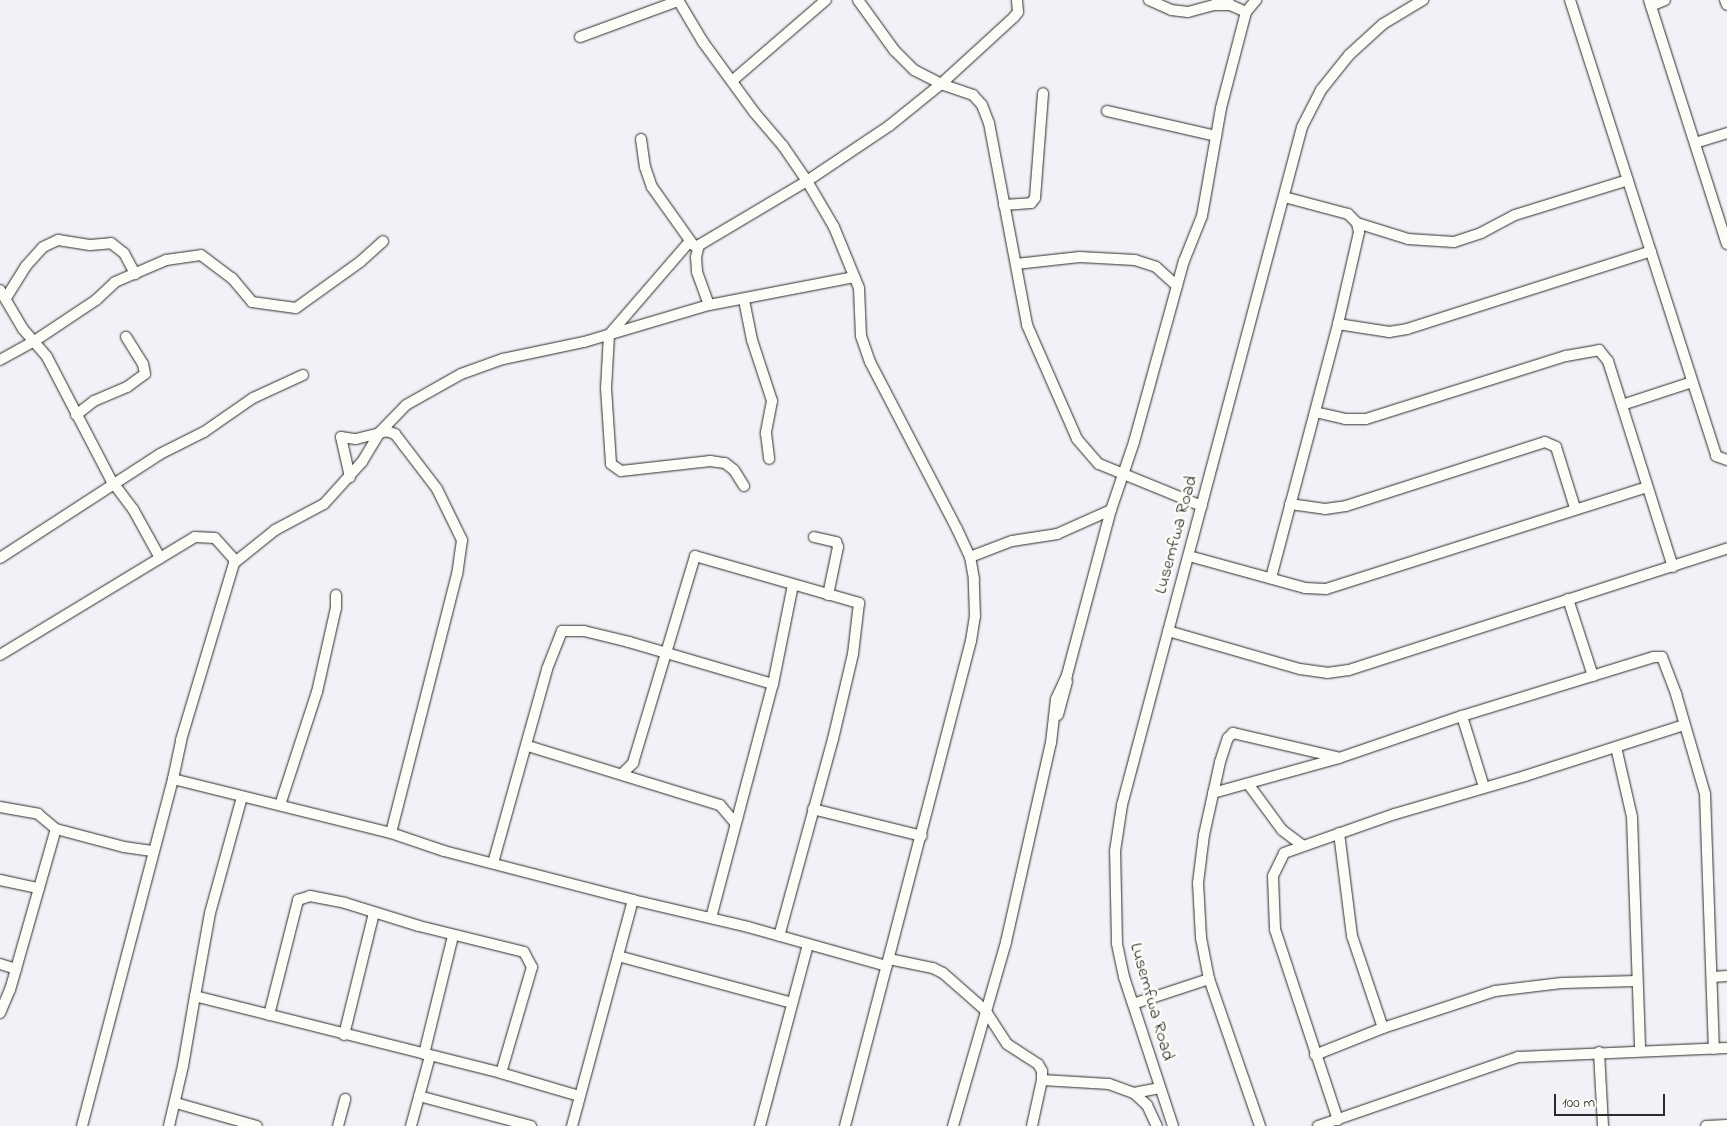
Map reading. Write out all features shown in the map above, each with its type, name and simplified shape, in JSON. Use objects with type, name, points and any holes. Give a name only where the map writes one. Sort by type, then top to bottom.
[{"type":"street","points":[[580,37],[678,0],[703,42],[807,182],[834,227],[859,288],[861,336],[870,362],[970,557],[975,616],[971,641],[922,836],[845,1126]]},
{"type":"street","points":[[732,80],[826,0]]},
{"type":"street","points":[[858,0],[894,50],[914,70],[941,84],[973,95],[982,105],[996,152],[1004,206],[1027,325],[1077,439],[1099,464],[1202,506]]},
{"type":"street","points":[[697,250],[707,238],[807,182],[889,126],[941,84],[1014,17],[1018,12],[1017,0]]},
{"type":"street","points":[[1149,0],[1171,10],[1188,12],[1229,2],[1246,12]]},
{"type":"street","points":[[953,1126],[1006,942],[1054,723],[1056,698],[1067,675],[1111,510],[1177,286],[1202,216],[1216,136],[1246,12],[1256,0]]},
{"type":"street","name":"Lusemfwa Road","points":[[1173,1126],[1133,1004],[1117,943],[1115,851],[1122,805],[1302,127],[1321,90],[1349,55],[1383,24],[1423,0]]},
{"type":"street","points":[[1570,0],[1716,456],[1721,461],[1727,460]]},
{"type":"street","points":[[1665,0],[1650,3],[1727,244]]},
{"type":"street","points":[[1725,0],[1727,5]]},
{"type":"street","points":[[1004,206],[1031,203],[1035,198],[1043,93]]},
{"type":"street","points":[[1107,111],[1216,136]]},
{"type":"street","points":[[1695,143],[1727,133]]},
{"type":"street","points":[[641,139],[645,167],[652,187],[697,250],[697,272],[709,305]]},
{"type":"street","points":[[1284,197],[1348,214],[1357,223],[1408,240],[1454,242],[1480,233],[1515,215],[1628,180]]},
{"type":"street","points":[[1271,578],[1358,246],[1357,223]]},
{"type":"street","points":[[136,274],[124,253],[111,243],[90,245],[58,240],[43,247],[3,294],[11,312],[33,342],[47,357],[76,415],[115,485],[133,509],[160,558]]},
{"type":"street","points":[[690,240],[609,335],[606,388],[611,464],[621,471],[710,461],[726,463],[744,486]]},
{"type":"street","points":[[0,360],[33,342],[98,298],[115,282],[166,260],[201,255],[232,278],[252,302],[296,308],[360,262],[383,241]]},
{"type":"street","points":[[1338,324],[1389,332],[1407,330],[1651,251]]},
{"type":"street","points":[[1016,264],[1080,257],[1135,260],[1156,266],[1177,286]]},
{"type":"street","points":[[82,1126],[173,779],[181,740],[227,579],[236,560],[275,530],[324,504],[350,477],[380,432],[406,405],[461,374],[503,359],[609,335],[709,305],[744,300],[854,277]]},
{"type":"street","points":[[744,300],[752,340],[772,401],[766,433],[769,459]]},
{"type":"street","points":[[76,415],[145,374],[143,364],[126,337]]},
{"type":"street","points":[[1315,412],[1345,419],[1366,419],[1566,356],[1595,350],[1608,361],[1672,567]]},
{"type":"street","points":[[0,558],[253,398],[303,375]]},
{"type":"street","points":[[1622,405],[1692,382]]},
{"type":"street","points":[[350,477],[341,437],[356,439],[380,432],[395,434],[437,489],[462,540],[458,574],[391,834]]},
{"type":"street","points":[[1290,504],[1325,509],[1346,506],[1545,442],[1556,447],[1575,508]]},
{"type":"street","points":[[1189,556],[1316,590],[1339,586],[1575,508],[1647,487]]},
{"type":"street","points":[[970,557],[1012,541],[1057,534],[1111,510]]},
{"type":"street","points":[[0,655],[160,558],[202,535],[219,540],[236,560]]},
{"type":"street","points":[[814,537],[836,542],[838,546],[828,595]]},
{"type":"street","points":[[1168,631],[1300,669],[1327,673],[1371,664],[1727,549]]},
{"type":"street","points":[[622,774],[633,763],[695,556],[856,602],[860,606],[853,654],[779,936]]},
{"type":"street","points":[[711,918],[772,684],[793,585]]},
{"type":"street","points":[[280,805],[317,692],[336,608],[336,595]]},
{"type":"street","points":[[1568,599],[1593,676]]},
{"type":"street","points":[[493,863],[528,746],[547,669],[562,630],[603,635],[772,684]]},
{"type":"street","points":[[1213,793],[1249,785],[1339,758],[1462,716],[1654,657],[1662,657],[1702,774],[1705,794],[1714,1049]]},
{"type":"street","points":[[1462,716],[1484,788]]},
{"type":"street","points":[[1338,1120],[1314,1055],[1281,953],[1274,912],[1273,876],[1278,861],[1284,853],[1302,845],[1684,725]]},
{"type":"street","points":[[1260,1126],[1209,979],[1201,938],[1198,883],[1213,793],[1228,738],[1233,733],[1339,758]]},
{"type":"street","points":[[528,746],[720,804],[735,823]]},
{"type":"street","points":[[1616,747],[1632,817],[1640,1050]]},
{"type":"street","points":[[633,763],[639,780]]},
{"type":"street","points":[[173,779],[280,805],[633,900],[711,918],[808,944],[888,963],[938,971],[985,1010],[1007,1044],[1038,1064],[1042,1071],[1042,1080],[1032,1126]]},
{"type":"street","points":[[1249,785],[1282,830],[1302,845]]},
{"type":"street","points":[[169,1126],[176,1103],[210,913],[242,797]]},
{"type":"street","points":[[0,807],[38,814],[56,829],[124,847],[154,851]]},
{"type":"street","points":[[813,809],[922,836]]},
{"type":"street","points":[[0,1013],[16,969],[56,829]]},
{"type":"street","points":[[1339,834],[1352,936],[1383,1028]]},
{"type":"street","points":[[0,880],[39,888]]},
{"type":"street","points":[[269,1015],[298,900],[310,896],[453,936],[514,948],[529,958],[532,967],[501,1073]]},
{"type":"street","points":[[572,1126],[633,900]]},
{"type":"street","points":[[344,1035],[374,913]]},
{"type":"street","points":[[411,1126],[420,1096],[453,936]]},
{"type":"street","points":[[760,1126],[808,944]]},
{"type":"street","points":[[618,956],[792,1003]]},
{"type":"street","points":[[0,964],[16,969]]},
{"type":"street","points":[[1712,977],[1727,976]]},
{"type":"street","points":[[1133,1004],[1209,979]]},
{"type":"street","points":[[1314,1055],[1383,1028],[1495,991],[1562,982],[1637,981]]},
{"type":"street","points":[[195,996],[501,1073],[580,1096]]},
{"type":"street","points":[[1318,1126],[1518,1057],[1640,1050],[1727,1048]]},
{"type":"street","points":[[1599,1052],[1603,1126]]},
{"type":"street","points":[[1042,1080],[1109,1084],[1134,1093],[1147,1105],[1157,1126]]},
{"type":"street","points":[[1134,1093],[1159,1088]]},
{"type":"street","points":[[420,1096],[531,1126]]},
{"type":"street","points":[[338,1126],[345,1099]]},
{"type":"street","points":[[176,1103],[254,1126]]},
{"type":"street","points":[[1706,1126],[1727,1125]]}]
